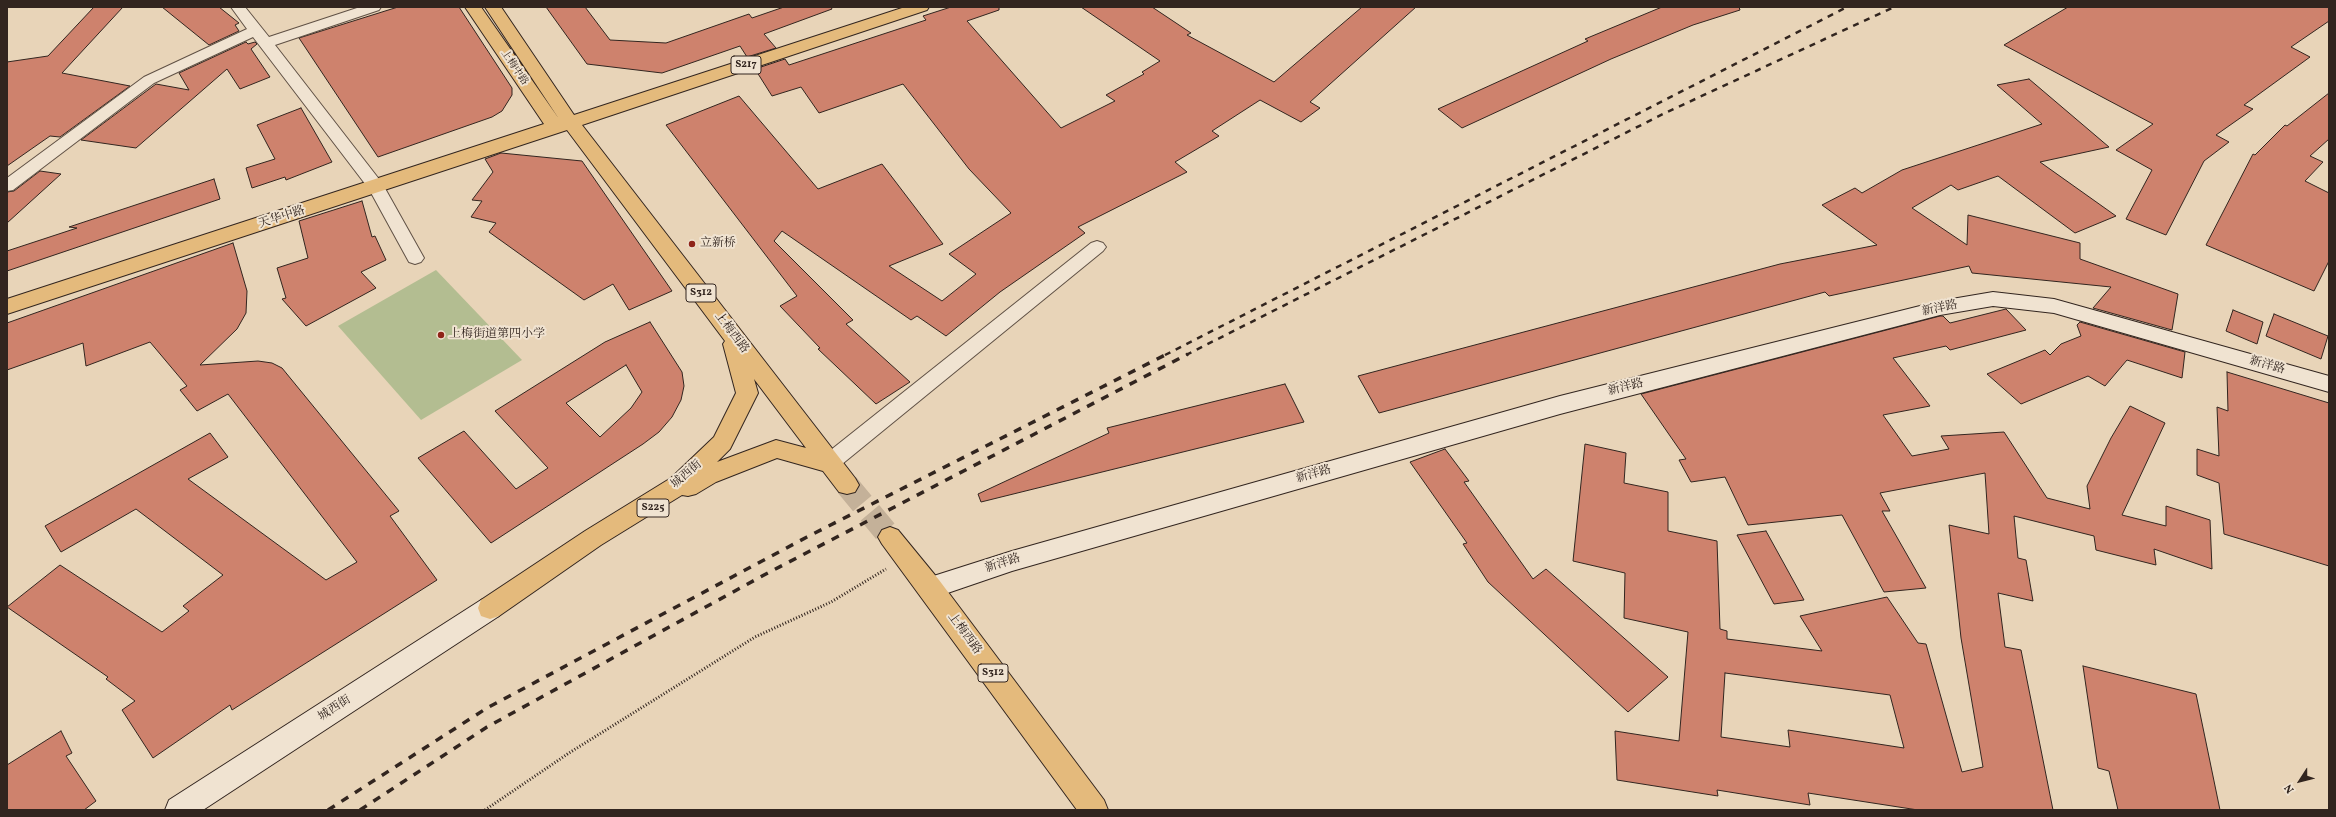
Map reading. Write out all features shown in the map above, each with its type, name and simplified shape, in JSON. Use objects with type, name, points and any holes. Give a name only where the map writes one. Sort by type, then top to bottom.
[{"type":"main road","name":"上梅中路","points":[[473,7],[564,125]]},
{"type":"main road","name":"上梅中路","points":[[493,7],[534,70],[564,125]]},
{"type":"main road","name":"S217","points":[[564,125],[921,7]]},
{"type":"main road","name":"天华中路","points":[[7,307],[564,125]]},
{"type":"main road","name":"上梅西路","points":[[564,125],[730,332],[829,464],[847,485]]},
{"type":"main road","name":"城西街","points":[[490,608],[593,538],[679,485],[722,443],[747,394],[730,332]]},
{"type":"main road","name":"城西街","points":[[490,608],[708,475],[776,449],[829,464]]},
{"type":"main road","name":"上梅西路","points":[[890,537],[930,588],[1094,810]]},
{"type":"street","points":[[238,7],[376,187],[415,258]]},
{"type":"street","points":[[266,43],[374,7]]},
{"type":"street","points":[[7,186],[149,80],[256,30]]},
{"type":"street","points":[[829,464],[1097,247]]},
{"type":"street","name":"新洋路","points":[[930,588],[1012,561],[1560,405],[1940,308],[1994,299],[2054,306],[2329,384]]},
{"type":"street","name":"城西街","points":[[179,810],[490,608]]},
{"type":"path","points":[[485,810],[569,752],[755,637],[831,602],[886,569]]},
{"type":"green space","points":[[436,270],[522,360],[421,420],[338,326]]},
{"type":"building","points":[[94,7],[123,7],[62,73],[130,86],[60,137],[50,136],[7,166],[7,62],[48,56]]},
{"type":"building","points":[[162,7],[219,7],[239,23],[235,25],[239,31],[209,45]]},
{"type":"building","points":[[398,7],[459,7],[512,88],[512,95],[502,111],[492,117],[378,157],[299,38]]},
{"type":"building","points":[[546,7],[585,7],[610,40],[666,43],[749,14],[752,18],[784,7],[831,7],[832,9],[764,34],[776,48],[747,57],[740,46],[662,73],[587,64]]},
{"type":"building","points":[[951,7],[999,7],[999,10],[967,21],[1061,128],[1115,101],[1106,95],[1144,74],[1142,72],[1160,61],[1081,7],[1152,7],[1191,33],[1187,35],[1274,82],[1362,7],[1416,7],[1310,102],[1320,108],[1301,122],[1260,100],[1212,131],[1219,136],[1175,162],[1187,172],[1078,227],[1085,233],[1000,292],[946,336],[917,316],[911,320],[782,231],[774,241],[853,320],[846,324],[910,382],[876,404],[818,349],[820,348],[780,306],[797,296],[666,125],[739,96],[818,189],[882,164],[943,244],[889,266],[942,301],[976,274],[949,254],[1011,213],[969,169],[903,84],[819,113],[801,87],[772,96],[755,69],[785,59],[789,65],[926,20],[923,16]]},
{"type":"building","points":[[1662,7],[1739,7],[1740,10],[1693,25],[1611,59],[1462,128],[1438,109],[1588,41],[1585,39]]},
{"type":"building","points":[[2068,7],[2329,7],[2329,21],[2291,47],[2310,57],[2244,105],[2253,109],[2216,135],[2229,142],[2204,161],[2166,235],[2126,219],[2152,170],[2116,150],[2153,124],[2004,45]]},
{"type":"building","points":[[246,42],[248,44],[255,42],[257,44],[251,49],[270,77],[240,89],[227,69],[136,148],[81,140],[156,84],[189,90],[179,73]]},
{"type":"building","points":[[2029,79],[2109,147],[2040,162],[2116,216],[2075,233],[1998,176],[1958,190],[1951,185],[1912,208],[1967,245],[1968,215],[2080,243],[2080,259],[2178,294],[2172,330],[2093,308],[2111,287],[1972,273],[1969,266],[1829,296],[1825,292],[1379,413],[1358,376],[1780,264],[1877,245],[1822,205],[1855,188],[1862,193],[1902,170],[2042,124],[1997,85]]},
{"type":"building","points":[[2329,93],[2329,139],[2310,156],[2323,162],[2305,181],[2329,193],[2329,261],[2314,291],[2206,245],[2253,154],[2255,155],[2285,125],[2287,126]]},
{"type":"building","points":[[301,108],[332,162],[286,180],[285,177],[252,188],[246,168],[275,159],[257,125]]},
{"type":"building","points":[[501,153],[582,161],[672,291],[629,310],[613,284],[584,300],[489,232],[496,223],[471,217],[482,201],[472,200],[493,172],[485,159]]},
{"type":"building","points":[[40,171],[61,174],[7,223],[7,192],[14,191]]},
{"type":"building","points":[[214,179],[220,199],[7,271],[7,251],[77,228],[69,227]]},
{"type":"building","points":[[362,201],[372,237],[375,236],[386,260],[361,272],[376,288],[306,326],[282,299],[286,298],[277,268],[308,258],[299,221]]},
{"type":"building","points":[[233,243],[247,291],[246,313],[237,329],[200,365],[258,361],[272,363],[282,368],[399,511],[390,516],[437,580],[232,710],[230,705],[153,758],[122,710],[135,701],[106,679],[108,677],[7,607],[60,565],[162,632],[189,611],[183,606],[223,575],[136,509],[61,552],[45,526],[210,433],[228,457],[188,479],[326,580],[357,562],[228,394],[197,411],[180,390],[187,386],[150,342],[86,366],[83,343],[7,370],[7,323]]},
{"type":"building","points":[[2006,309],[2026,330],[1950,350],[1946,346],[1893,358],[1930,406],[1883,415],[1912,456],[1949,449],[1941,436],[2004,432],[2047,498],[2090,509],[2087,486],[2111,438],[2130,406],[2165,423],[2122,515],[2166,526],[2166,506],[2210,520],[2212,569],[2154,549],[2156,565],[2096,550],[2094,536],[2014,516],[2018,558],[2026,560],[2033,601],[1998,593],[2005,647],[2021,650],[2053,810],[1918,810],[1808,793],[1810,805],[1717,790],[1718,796],[1617,780],[1615,731],[1679,741],[1688,632],[1624,618],[1625,573],[1573,561],[1585,444],[1626,453],[1624,483],[1668,492],[1668,531],[1717,541],[1720,629],[1727,631],[1727,639],[1822,651],[1800,616],[1887,597],[1918,643],[1926,644],[1962,772],[1983,767],[1961,638],[1949,525],[1989,534],[1985,473],[1880,493],[1890,511],[1882,511],[1926,588],[1884,592],[1842,515],[1748,525],[1725,477],[1691,482],[1679,460],[1686,459],[1641,394],[1940,316],[1943,316],[1950,323]],"holes":[[[1725,673],[1890,695],[1904,748],[1788,730],[1790,747],[1721,737]]]},
{"type":"building","points":[[2233,310],[2263,322],[2257,344],[2226,331]]},
{"type":"building","points":[[2274,314],[2328,336],[2321,359],[2266,336]]},
{"type":"building","points":[[650,322],[682,372],[684,386],[681,400],[672,417],[659,432],[643,444],[491,543],[418,458],[464,431],[516,489],[548,468],[495,411],[605,342]],"holes":[[[626,365],[642,392],[631,408],[600,437],[566,403]]]},
{"type":"building","points":[[2080,322],[2185,352],[2182,378],[2127,360],[2105,386],[2088,376],[2021,404],[1987,374],[2045,350],[2050,355],[2061,344],[2081,336],[2077,325]]},
{"type":"building","points":[[2227,372],[2329,403],[2329,566],[2224,534],[2219,483],[2197,475],[2197,449],[2219,456],[2217,407],[2228,411]]},
{"type":"building","points":[[1285,384],[1304,422],[981,502],[978,494],[1109,433],[1107,428]]},
{"type":"building","points":[[1445,449],[1469,481],[1464,482],[1533,579],[1546,569],[1668,677],[1628,712],[1488,582],[1463,544],[1467,543],[1410,462]]},
{"type":"building","points":[[1766,531],[1804,600],[1774,604],[1737,535]]},
{"type":"building","points":[[2083,666],[2196,694],[2220,810],[2118,810],[2109,771],[2098,768]]},
{"type":"building","points":[[61,731],[72,753],[66,756],[96,801],[84,810],[7,810],[7,765]]},
{"type":"tunnel","points":[[847,485],[890,537]]},
{"type":"railway","points":[[1165,355],[1847,7]]},
{"type":"railway","points":[[1186,355],[1665,113],[1894,7]]},
{"type":"railway","points":[[328,810],[487,708],[807,537],[1167,354]]},
{"type":"railway","points":[[360,810],[487,727],[764,575],[1188,354]]},
{"type":"place","name":"立新桥","points":[[692,244]]},
{"type":"place","name":"上梅街道第四小学","points":[[441,335]]}]
